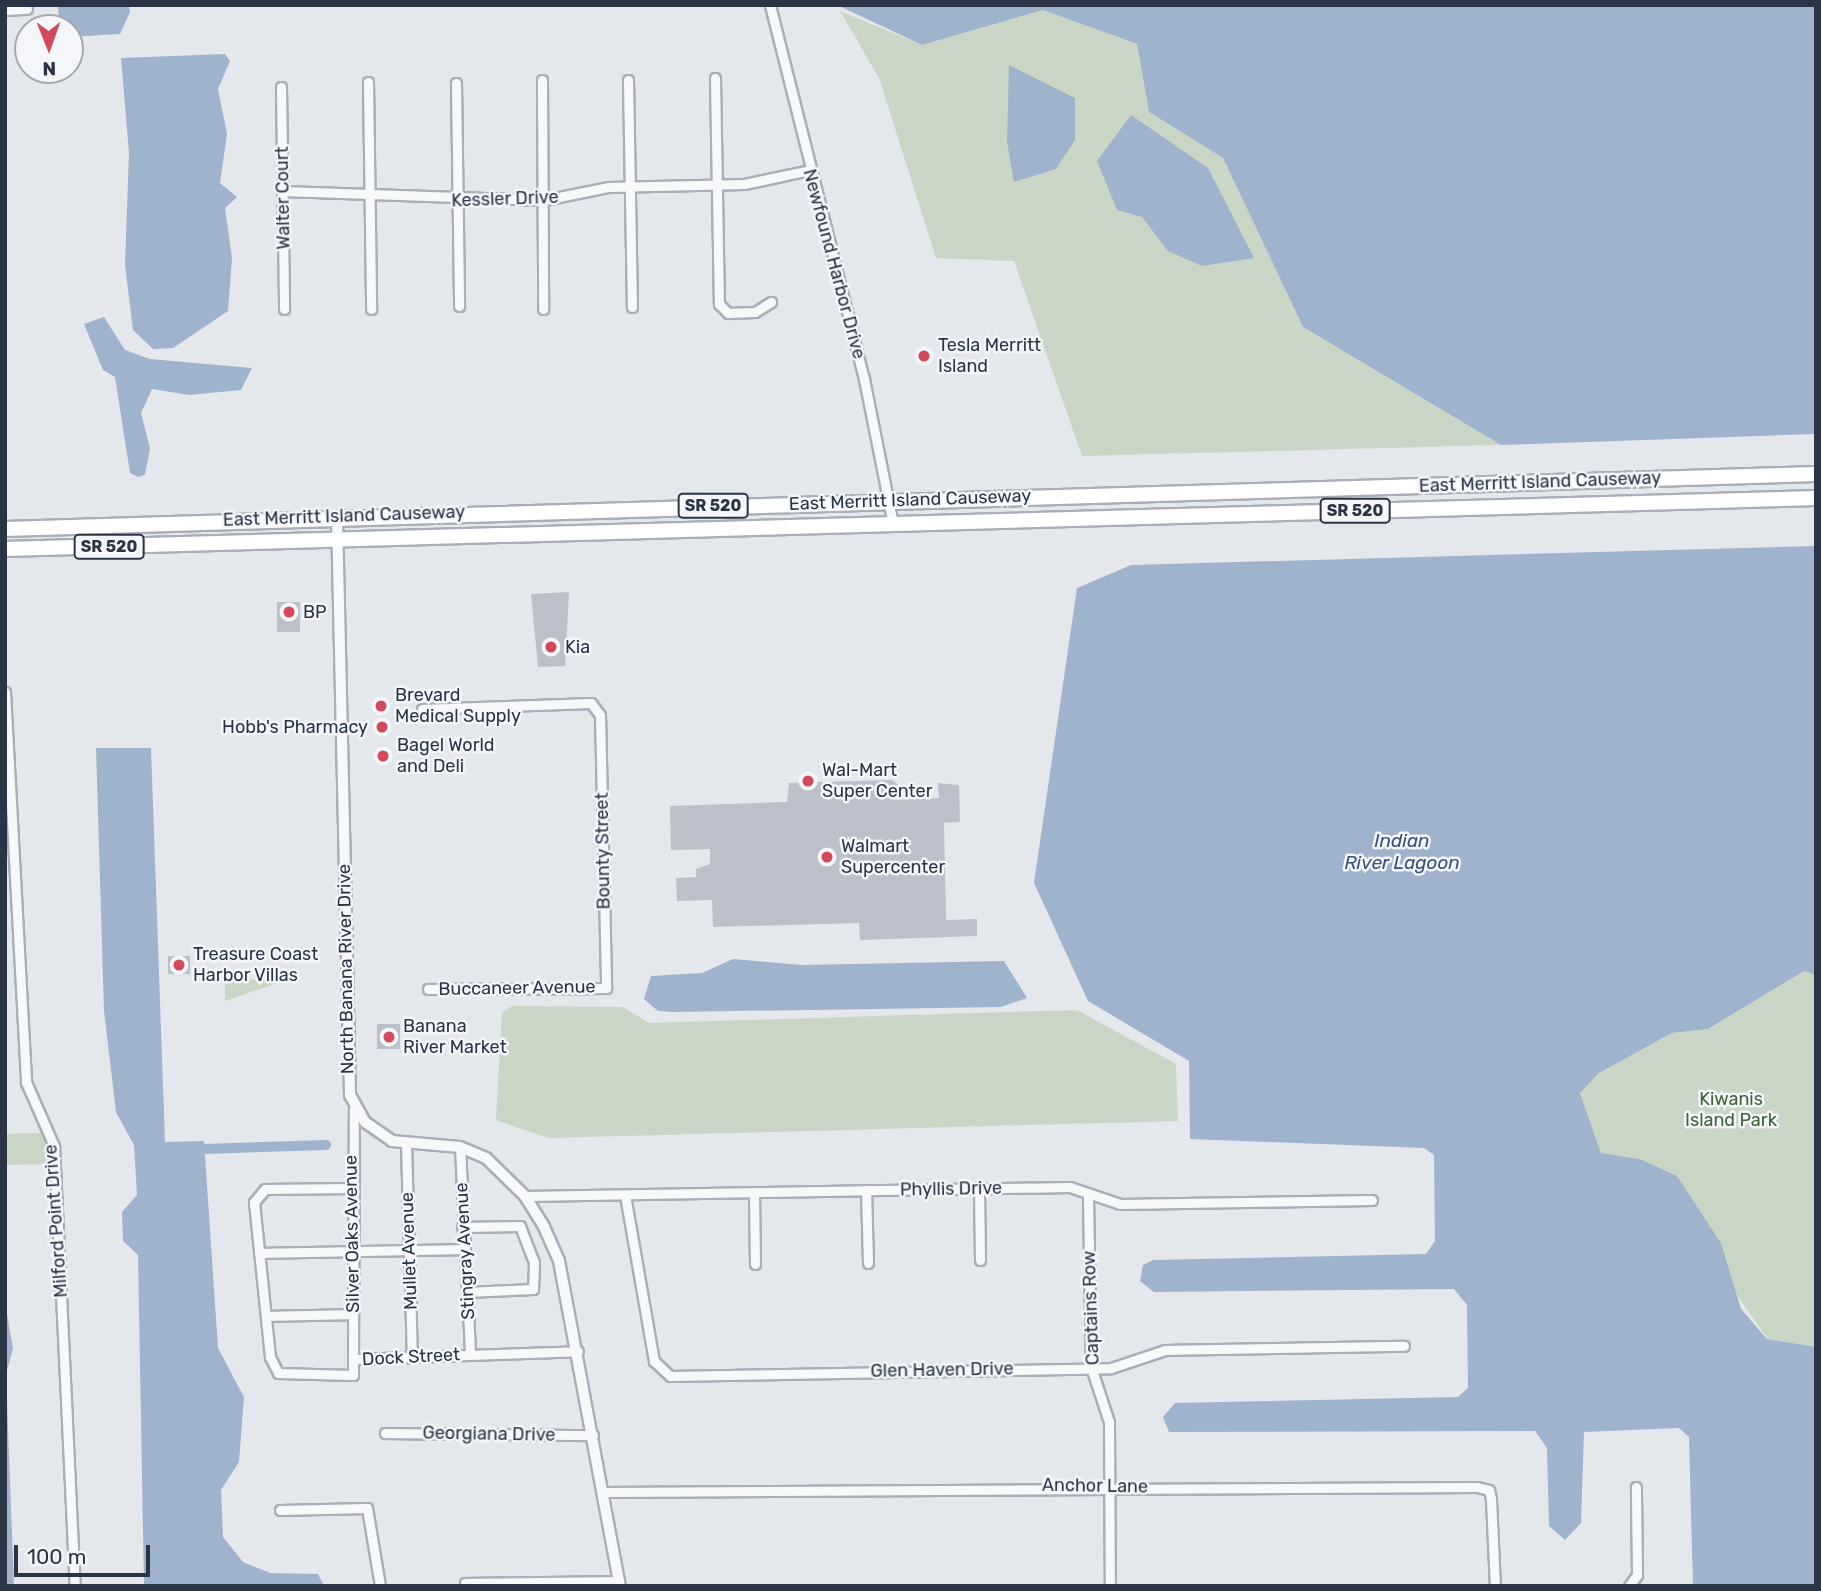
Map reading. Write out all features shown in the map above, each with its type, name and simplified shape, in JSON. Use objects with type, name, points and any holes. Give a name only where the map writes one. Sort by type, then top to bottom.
[{"type":"main road","name":"East Merritt Island Causeway","points":[[5,529],[1816,474]]},
{"type":"main road","name":"East Merritt Island Causeway","points":[[5,549],[337,542],[1816,498]]},
{"type":"street","name":"Newfound Harbor Drive","points":[[770,5],[891,500],[894,524]]},
{"type":"street","points":[[5,10],[27,9]]},
{"type":"street","points":[[715,78],[719,304],[729,313],[755,312],[771,302]]},
{"type":"street","points":[[542,80],[543,309]]},
{"type":"street","points":[[628,80],[632,307]]},
{"type":"street","points":[[368,82],[371,309]]},
{"type":"street","points":[[456,83],[458,306]]},
{"type":"street","name":"Walter Court","points":[[281,86],[284,309]]},
{"type":"street","name":"Kessler Drive","points":[[283,191],[370,190],[457,202],[544,200],[631,185],[717,184],[810,170]]},
{"type":"street","name":"North Banana River Drive","points":[[337,517],[346,1067],[354,1109]]},
{"type":"street","name":"Milford Point Drive","points":[[5,692],[26,1082],[54,1146],[75,1586]]},
{"type":"street","name":"Bounty Street","points":[[422,709],[591,703],[600,715],[606,988]]},
{"type":"street","name":"Buccaneer Avenue","points":[[428,989],[606,988]]},
{"type":"street","points":[[354,1109],[380,1134],[405,1144],[460,1147],[486,1158],[525,1196],[559,1261],[578,1351],[619,1583],[465,1583]]},
{"type":"street","name":"Silver Oaks Avenue","points":[[353,1359],[354,1109]]},
{"type":"street","name":"Mullet Avenue","points":[[405,1144],[412,1358]]},
{"type":"street","name":"Stingray Avenue","points":[[460,1147],[470,1354]]},
{"type":"street","name":"Phyllis Drive","points":[[525,1196],[1070,1187],[1088,1197],[1120,1205],[1372,1200]]},
{"type":"street","points":[[352,1188],[265,1189],[254,1202],[267,1316],[353,1314]]},
{"type":"street","points":[[979,1188],[980,1260]]},
{"type":"street","points":[[866,1190],[868,1263]]},
{"type":"street","points":[[754,1193],[755,1264]]},
{"type":"street","name":"Glen Haven Drive","points":[[625,1195],[654,1361],[663,1374],[1111,1368],[1165,1350],[1404,1346]]},
{"type":"street","name":"Captains Row","points":[[1088,1197],[1091,1367],[1109,1422],[1110,1586]]},
{"type":"street","points":[[462,1227],[520,1226],[534,1262],[533,1289],[467,1292]]},
{"type":"street","points":[[258,1253],[464,1249]]},
{"type":"street","name":"Dock Street","points":[[267,1316],[270,1357],[283,1376],[354,1375],[353,1359],[578,1351]]},
{"type":"street","name":"Georgiana Drive","points":[[385,1433],[593,1435]]},
{"type":"street","name":"Anchor Lane","points":[[603,1492],[1108,1485],[1183,1492],[1478,1487],[1489,1490],[1491,1499],[1494,1586]]},
{"type":"street","points":[[1629,1586],[1637,1575],[1636,1488]]},
{"type":"street","points":[[280,1510],[367,1508],[380,1586]]},
{"type":"green space","points":[[1043,10],[1137,44],[1149,112],[1223,158],[1303,327],[1501,445],[1082,456],[1014,261],[936,258],[879,78],[840,11],[922,45]]},
{"type":"green space","name":"Kiwanis Island Park","points":[[1804,971],[1816,975],[1816,1347],[1768,1339],[1641,1159],[1601,1153],[1580,1093],[1599,1073],[1672,1033],[1708,1029]]},
{"type":"green space","points":[[225,977],[277,982],[277,983],[225,1001]]},
{"type":"green space","points":[[512,1006],[623,1007],[649,1023],[1077,1010],[1176,1064],[1178,1121],[548,1138],[496,1120],[502,1013]]},
{"type":"green space","points":[[44,1133],[52,1164],[5,1165],[5,1134]]},
{"type":"water","points":[[58,5],[129,5],[130,12],[120,34],[84,36],[84,14],[59,14]]},
{"type":"water","points":[[837,5],[1816,5],[1816,434],[1501,445],[1303,327],[1223,158],[1149,112],[1137,44],[1043,10],[922,45]]},
{"type":"water","points":[[225,54],[230,61],[218,89],[227,134],[220,183],[237,197],[225,208],[232,258],[228,311],[173,348],[153,349],[133,330],[125,265],[129,153],[121,58]]},
{"type":"water","points":[[1009,65],[1075,98],[1075,140],[1056,169],[1014,182],[1007,142]]},
{"type":"water","points":[[1131,115],[1208,168],[1254,258],[1202,266],[1168,251],[1142,217],[1117,210],[1097,161]]},
{"type":"water","points":[[104,317],[125,350],[150,359],[252,368],[241,390],[189,395],[152,389],[141,413],[150,448],[145,475],[138,477],[130,473],[115,377],[103,370],[84,324]]},
{"type":"water","name":"Indian River Lagoon","points":[[1816,546],[1816,975],[1804,971],[1708,1029],[1672,1033],[1599,1073],[1580,1093],[1601,1153],[1640,1159],[1677,1176],[1721,1243],[1741,1309],[1767,1339],[1816,1347],[1816,1586],[1693,1586],[1689,1437],[1679,1428],[1584,1432],[1581,1523],[1565,1540],[1549,1526],[1547,1448],[1535,1431],[1169,1432],[1163,1417],[1175,1403],[1458,1397],[1468,1388],[1467,1305],[1454,1289],[1154,1292],[1140,1281],[1143,1265],[1153,1260],[1426,1254],[1435,1241],[1434,1155],[1424,1148],[1190,1139],[1189,1061],[1088,1001],[1034,883],[1077,588],[1131,565]]},
{"type":"water","points":[[96,748],[151,748],[165,1142],[204,1141],[218,1348],[244,1397],[239,1462],[221,1490],[223,1537],[243,1562],[270,1573],[318,1574],[324,1586],[144,1586],[138,1255],[123,1241],[122,1212],[137,1195],[134,1145],[116,1112],[104,1011]]},
{"type":"water","points":[[733,959],[802,965],[1004,961],[1027,998],[1001,1007],[674,1012],[658,1011],[644,999],[651,976],[702,973]]},
{"type":"water","points":[[5,1302],[13,1349],[6,1374],[14,1586],[5,1586]]},
{"type":"building","name":"Kia","points":[[569,592],[565,666],[538,667],[531,594]]},
{"type":"building","name":"BP","points":[[277,602],[300,602],[300,632],[277,632]]},
{"type":"building","name":"Walmart Supercenter","points":[[892,780],[898,785],[893,800],[939,798],[938,783],[959,785],[960,822],[944,823],[946,920],[977,919],[977,936],[860,940],[859,923],[713,927],[712,900],[677,901],[676,878],[696,877],[696,869],[710,864],[710,849],[671,850],[670,806],[787,802],[789,783]]},
{"type":"building","name":"Treasure Coast Harbor Villas","points":[[168,956],[190,956],[190,974],[168,974]]},
{"type":"building","name":"Banana River Market","points":[[377,1024],[400,1024],[400,1049],[377,1049]]},
{"type":"waterway","points":[[204,1149],[326,1145]]},
{"type":"place","name":"Tesla Merritt Island","points":[[924,356]]},
{"type":"place","name":"BP","points":[[289,612]]},
{"type":"place","name":"Kia","points":[[551,647]]},
{"type":"place","name":"Brevard Medical Supply","points":[[381,706]]},
{"type":"place","name":"Hobb's Pharmacy","points":[[382,727]]},
{"type":"place","name":"Bagel World and Deli","points":[[383,756]]},
{"type":"place","name":"Wal-Mart Super Center","points":[[808,781]]},
{"type":"place","name":"Walmart Supercenter","points":[[827,857]]},
{"type":"place","name":"Treasure Coast Harbor Villas","points":[[179,965]]},
{"type":"place","name":"Banana River Market","points":[[389,1037]]}]
